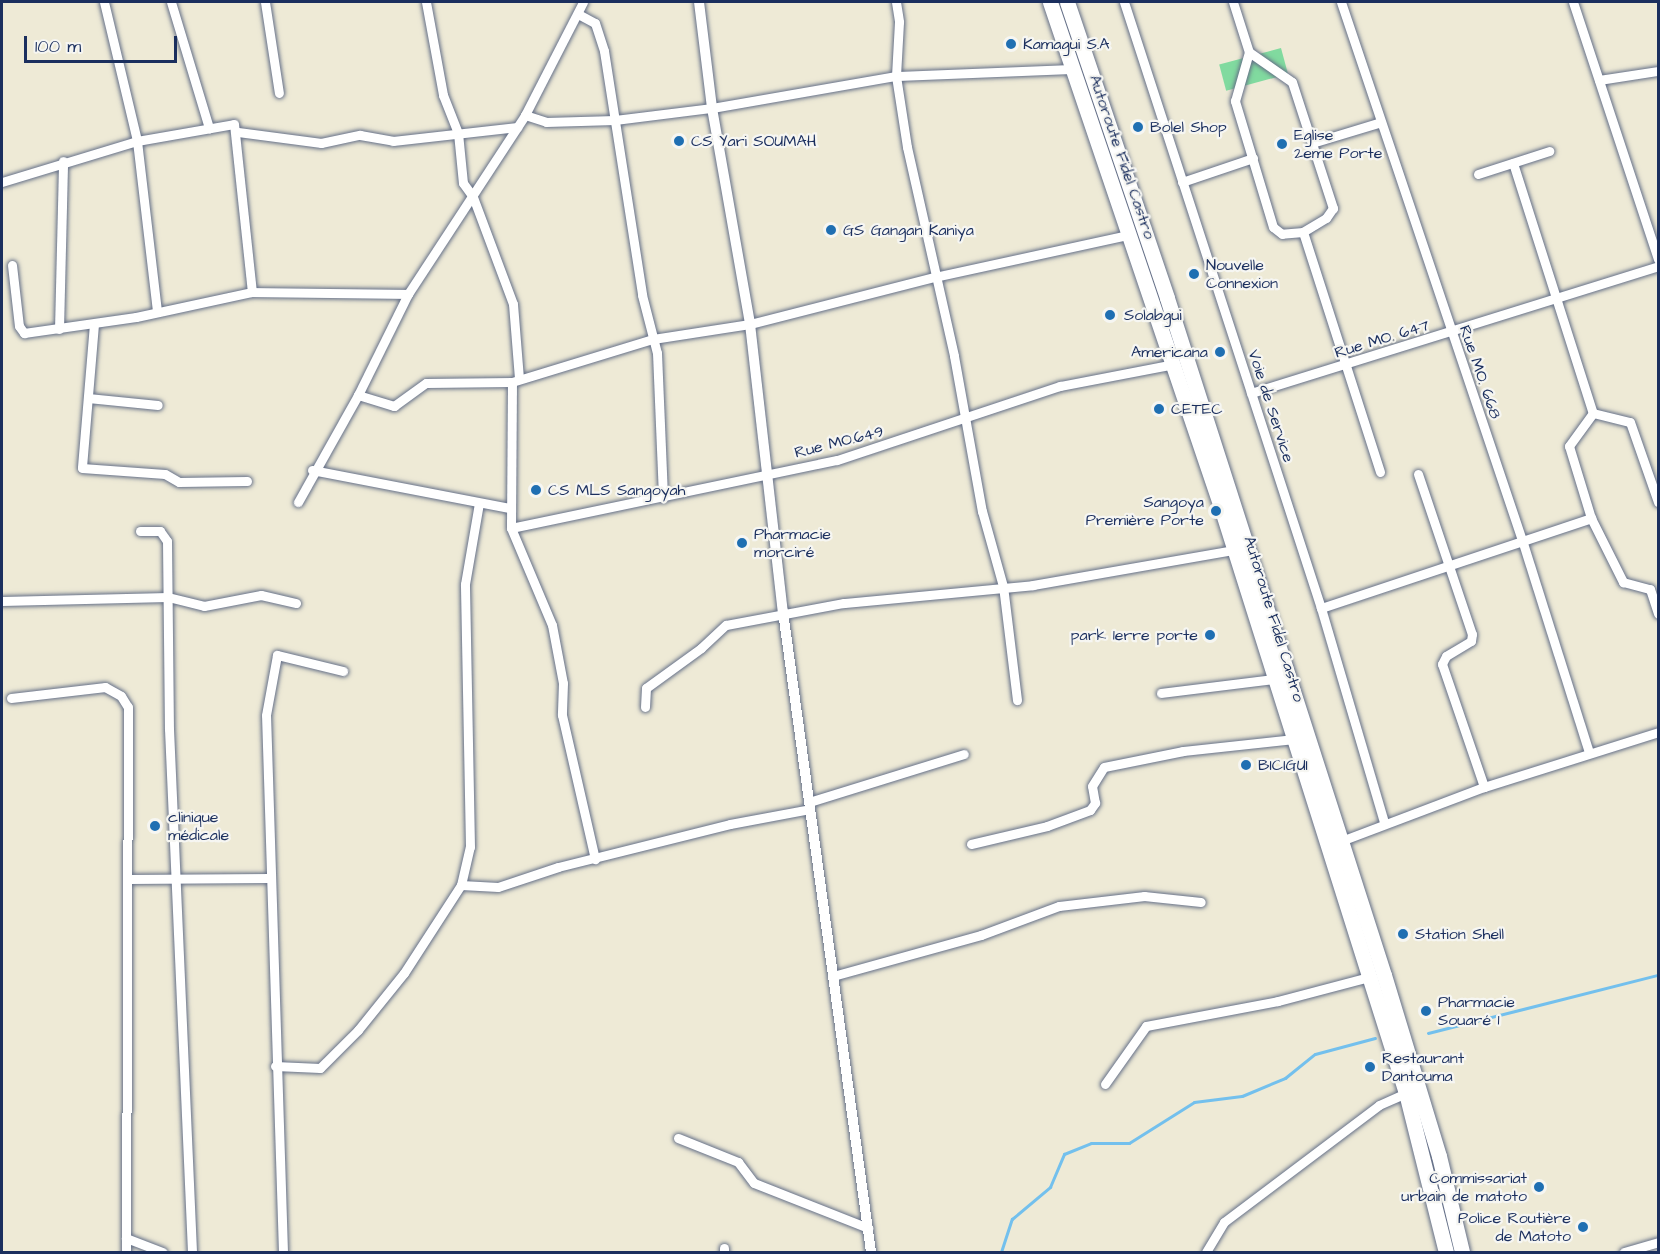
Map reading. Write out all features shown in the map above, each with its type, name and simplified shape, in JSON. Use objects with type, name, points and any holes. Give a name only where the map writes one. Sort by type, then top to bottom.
[{"type":"highway","name":"Autoroute Fidel Castro","points":[[1050,2],[1174,364],[1294,739],[1406,1094],[1446,1252]]},
{"type":"highway","name":"Autoroute Fidel Castro","points":[[1067,2],[1418,1083],[1462,1252]]},
{"type":"street","points":[[104,2],[136,141],[157,311]]},
{"type":"street","points":[[171,2],[209,128]]},
{"type":"street","points":[[265,2],[279,93]]},
{"type":"street","points":[[426,2],[443,95],[458,133],[463,183],[473,197],[513,304],[515,381],[511,526],[552,626],[563,683],[562,715],[596,859]]},
{"type":"street","points":[[298,502],[312,471],[358,395],[408,294],[525,115],[578,14],[582,2]]},
{"type":"street","points":[[699,2],[712,108],[750,324],[765,474],[871,1252]]},
{"type":"street","points":[[896,2],[899,22],[896,76],[934,277],[966,417],[982,511],[1003,586],[1017,700]]},
{"type":"street","name":"Voie de Service","points":[[1124,2],[1322,608],[1384,822]]},
{"type":"street","points":[[1233,2],[1249,52],[1235,101],[1273,227],[1282,234],[1303,232],[1326,219],[1333,208],[1292,82],[1249,52]]},
{"type":"street","name":"Rue MO. 668","points":[[1341,2],[1450,333],[1522,540],[1589,753]]},
{"type":"street","points":[[1573,2],[1659,259]]},
{"type":"street","points":[[578,14],[595,23],[615,120],[652,339],[660,410],[663,498]]},
{"type":"street","points":[[525,115],[546,123],[615,120],[712,108],[896,76],[1073,69]]},
{"type":"street","points":[[1599,80],[1659,71]]},
{"type":"street","points":[[1312,143],[1381,122]]},
{"type":"street","points":[[2,182],[63,161],[136,141],[234,124],[238,132],[252,292]]},
{"type":"street","points":[[238,132],[321,143],[360,135],[393,141],[517,127]]},
{"type":"street","points":[[1478,174],[1549,151]]},
{"type":"street","points":[[1182,182],[1253,158]]},
{"type":"street","points":[[59,329],[63,161]]},
{"type":"street","points":[[1513,163],[1593,413]]},
{"type":"street","points":[[1303,232],[1349,365],[1380,472]]},
{"type":"street","points":[[358,395],[394,406],[426,383],[515,381],[652,339],[750,324],[934,277],[1128,235]]},
{"type":"street","points":[[12,265],[21,331],[94,324],[252,292],[408,294]]},
{"type":"street","name":"Rue MO. 647","points":[[1251,393],[1349,365],[1659,266]]},
{"type":"street","points":[[94,324],[82,468],[165,474],[180,482],[247,481]]},
{"type":"street","name":"Rue MO.649","points":[[511,526],[663,498],[837,460],[1060,386],[1174,364]]},
{"type":"street","points":[[88,398],[158,405]]},
{"type":"street","points":[[1593,413],[1630,422],[1658,496]]},
{"type":"street","points":[[1593,413],[1569,446],[1591,518],[1623,582],[1650,589]]},
{"type":"street","points":[[312,471],[510,508]]},
{"type":"street","points":[[1418,474],[1472,634],[1471,641],[1446,656],[1442,664],[1484,787]]},
{"type":"street","points":[[275,1066],[320,1068],[358,1030],[404,973],[461,885],[470,847],[465,584],[479,503]]},
{"type":"street","points":[[1322,608],[1591,518]]},
{"type":"street","points":[[140,531],[160,531],[167,541],[169,729],[179,877],[192,1252]]},
{"type":"street","points":[[645,707],[646,688],[701,648],[726,625],[783,612],[1003,586],[1033,585],[1234,550]]},
{"type":"street","points":[[1650,589],[1659,582]]},
{"type":"street","points":[[1650,589],[1659,614]]},
{"type":"street","points":[[2,601],[168,597],[204,606],[261,595],[296,603]]},
{"type":"street","points":[[283,1252],[275,1066],[266,715],[277,655],[343,671]]},
{"type":"street","points":[[1161,693],[1273,679]]},
{"type":"street","points":[[11,698],[105,687],[122,696],[128,707],[126,1252]]},
{"type":"street","points":[[1341,841],[1384,822],[1484,787],[1589,753],[1658,735]]},
{"type":"street","points":[[971,844],[1047,826],[1090,810],[1095,803],[1092,786],[1104,767],[1183,750],[1294,739]]},
{"type":"street","points":[[461,885],[498,887],[730,824],[809,806],[964,754]]},
{"type":"street","points":[[127,879],[270,878]]},
{"type":"street","points":[[833,976],[981,934],[1059,906],[1144,896],[1201,902]]},
{"type":"street","points":[[1105,1084],[1146,1026],[1245,1008],[1369,977]]},
{"type":"street","points":[[1206,1252],[1224,1222],[1379,1105],[1406,1094]]},
{"type":"street","points":[[678,1138],[738,1162],[754,1184],[868,1228]]},
{"type":"street","points":[[126,1238],[162,1252]]},
{"type":"street","points":[[1624,1252],[1659,1242]]},
{"type":"green space","points":[[1281,48],[1288,74],[1226,91],[1219,65]]},
{"type":"waterway","points":[[1428,1033],[1658,975]]},
{"type":"waterway","points":[[1001,1252],[1012,1219],[1050,1187],[1064,1154],[1091,1143],[1129,1143],[1194,1102],[1242,1096],[1285,1078],[1315,1054],[1375,1038]]},
{"type":"place","name":"Kamagui S.A","points":[[1011,44]]},
{"type":"place","name":"Bolel Shop","points":[[1138,127]]},
{"type":"place","name":"CS Yari SOUMAH","points":[[679,141]]},
{"type":"place","name":"Eglise 2eme Porte","points":[[1282,144]]},
{"type":"place","name":"GS Gangan Kaniya","points":[[831,230]]},
{"type":"place","name":"Nouvelle Connexion","points":[[1194,274]]},
{"type":"place","name":"Solabgui","points":[[1110,315]]},
{"type":"place","name":"Americana","points":[[1220,352]]},
{"type":"place","name":"CETEC","points":[[1159,409]]},
{"type":"place","name":"CS MLS Sangoyah","points":[[536,490]]},
{"type":"place","name":"Sangoya Première Porte","points":[[1216,511]]},
{"type":"place","name":"Pharmacie morciré","points":[[742,543]]},
{"type":"place","name":"park 1erre porte","points":[[1210,635]]},
{"type":"place","name":"BICIGUI","points":[[1246,765]]},
{"type":"place","name":"clinique médicale","points":[[155,826]]},
{"type":"place","name":"Station Shell","points":[[1403,934]]},
{"type":"place","name":"Pharmacie Souaré 1","points":[[1426,1011]]},
{"type":"place","name":"Restaurant Dantouma","points":[[1370,1067]]},
{"type":"place","name":"Commissariat urbain de matoto","points":[[1539,1187]]},
{"type":"place","name":"Police Routière de Matoto","points":[[1583,1227]]}]
